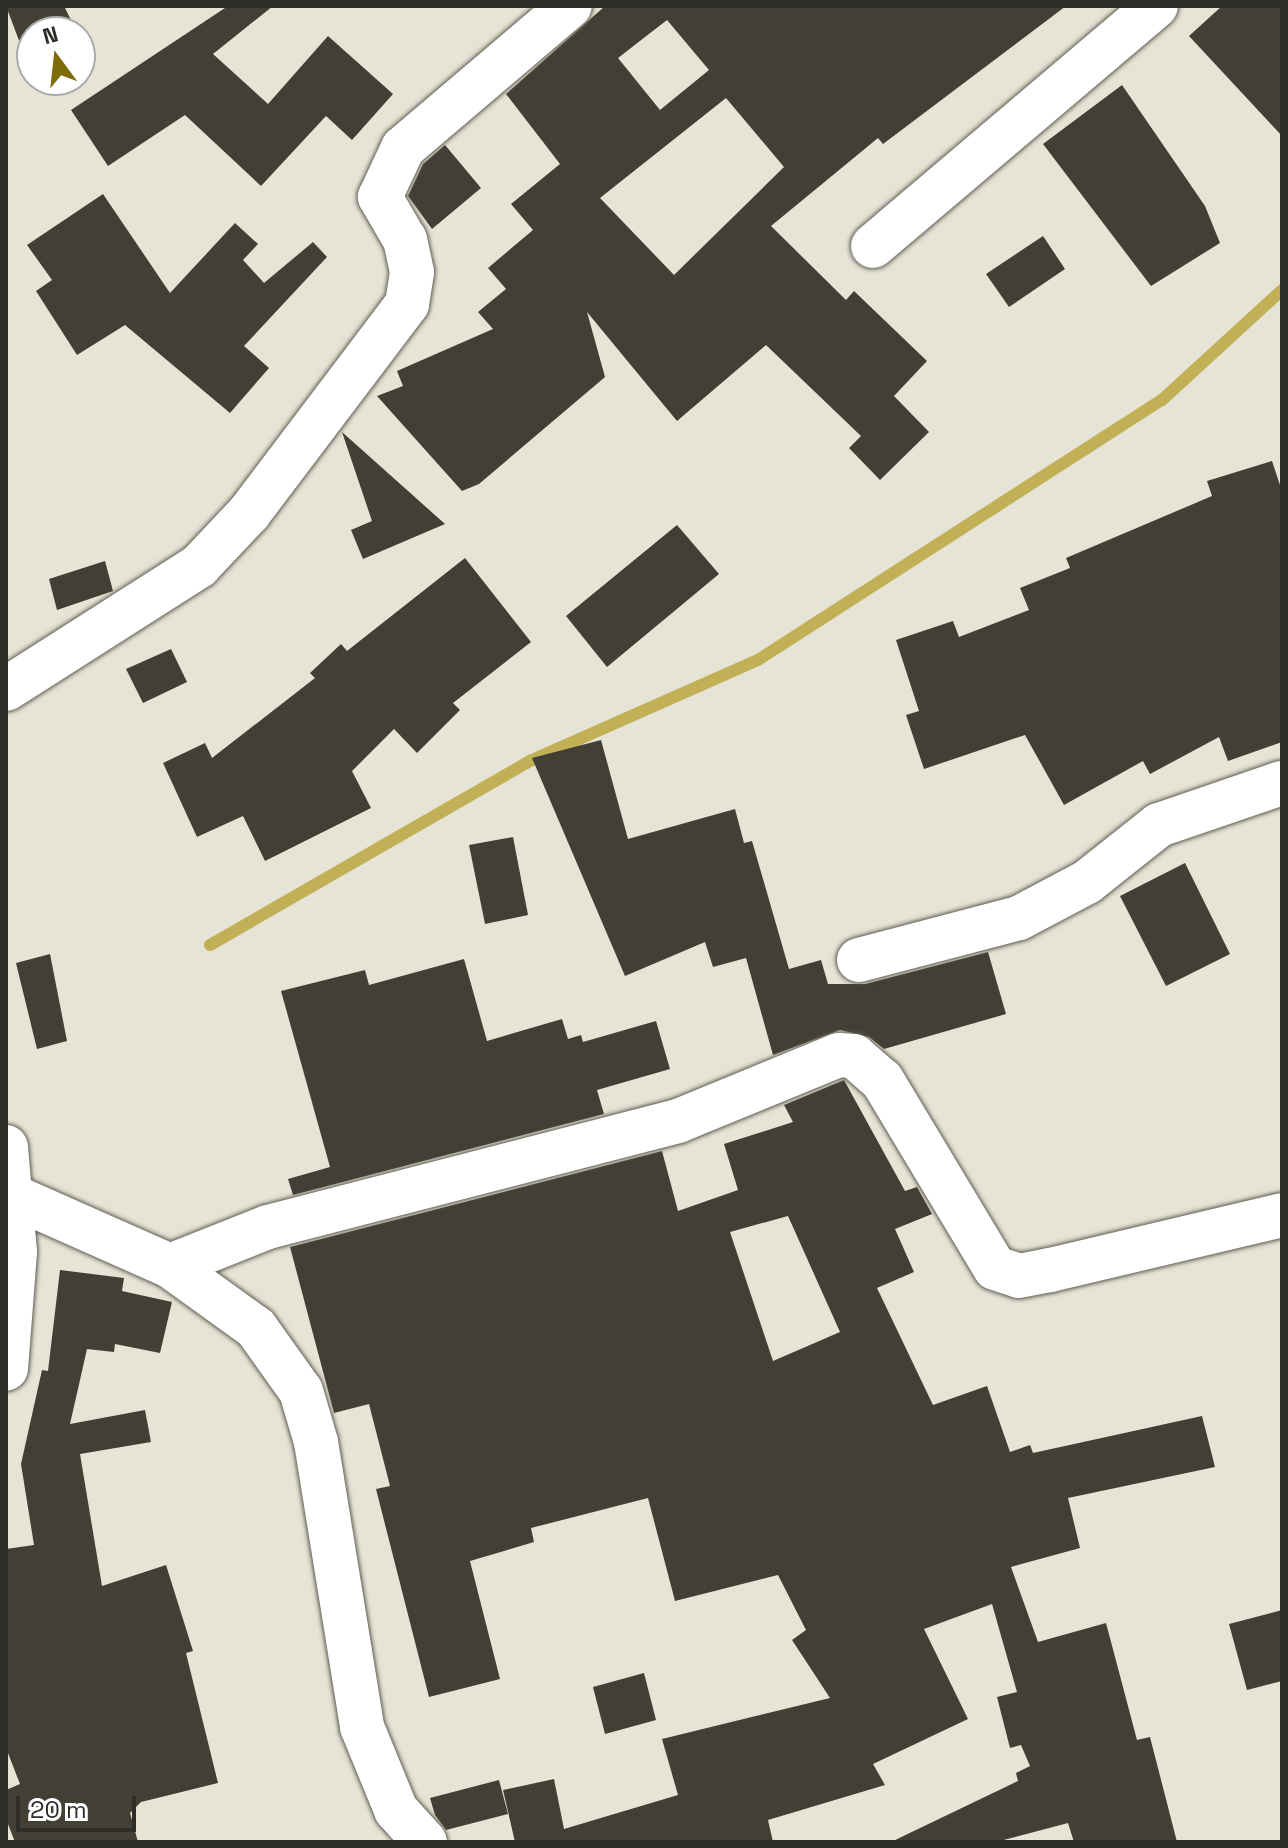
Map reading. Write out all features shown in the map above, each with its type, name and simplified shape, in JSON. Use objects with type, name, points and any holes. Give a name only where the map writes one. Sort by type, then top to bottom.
[{"type":"street","points":[[6,689],[199,566],[249,513],[407,304],[412,272],[405,240],[380,197],[403,148],[570,6]]},
{"type":"street","points":[[873,246],[1156,6]]},
{"type":"street","points":[[859,960],[1019,918],[1087,882],[1159,825],[1282,783]]},
{"type":"street","points":[[170,1266],[268,1227],[678,1121],[839,1055],[854,1056],[882,1080],[995,1268],[1019,1276],[1282,1215]]},
{"type":"street","points":[[6,1147],[15,1318],[6,1369]]},
{"type":"street","points":[[10,1195],[170,1266],[256,1328],[301,1391],[316,1442],[362,1727],[396,1810],[425,1842]]},
{"type":"building","points":[[6,6],[64,6],[69,16],[16,16],[16,33]]},
{"type":"building","points":[[228,6],[273,6],[213,54],[268,104],[328,36],[393,94],[352,140],[326,116],[261,186],[185,115],[108,166],[71,110]]},
{"type":"building","points":[[605,6],[1066,6],[883,144],[878,138],[771,226],[846,300],[854,291],[927,361],[894,396],[929,432],[880,480],[849,448],[861,436],[766,345],[677,421],[587,312],[605,377],[479,484],[462,491],[377,396],[403,386],[397,371],[493,329],[478,312],[506,289],[488,268],[533,230],[511,204],[560,164],[506,94]],"holes":[[[667,20],[709,70],[660,110],[618,58]],[[726,98],[784,167],[674,275],[600,198]]]},
{"type":"building","points":[[1222,6],[1282,6],[1282,136],[1189,36]]},
{"type":"building","points":[[1122,85],[1205,206],[1220,243],[1151,286],[1043,144]]},
{"type":"building","points":[[445,145],[481,188],[432,229],[408,196],[423,164]]},
{"type":"building","points":[[103,194],[170,293],[235,223],[258,244],[243,260],[264,283],[313,242],[327,257],[244,346],[269,368],[230,413],[125,325],[77,355],[36,291],[52,280],[27,245]]},
{"type":"building","points":[[1043,236],[1065,269],[1009,307],[986,274]]},
{"type":"building","points":[[342,432],[445,524],[363,559],[351,530],[372,521]]},
{"type":"building","points":[[1272,461],[1282,491],[1282,742],[1228,761],[1219,737],[1150,774],[1143,761],[1064,805],[1025,735],[924,769],[906,715],[919,711],[896,640],[953,621],[959,637],[1029,610],[1020,588],[1070,568],[1066,558],[1212,496],[1207,481]]},
{"type":"building","points":[[677,525],[719,574],[607,667],[566,616]]},
{"type":"building","points":[[465,558],[531,642],[453,703],[460,710],[417,753],[394,729],[352,771],[371,808],[265,861],[243,816],[197,837],[163,763],[205,743],[212,758],[315,678],[310,673],[341,644],[347,651]]},
{"type":"building","points":[[105,561],[113,591],[57,610],[49,579]]},
{"type":"building","points":[[171,649],[187,682],[143,703],[126,669]]},
{"type":"building","points":[[601,740],[628,839],[735,809],[744,843],[752,841],[789,969],[821,960],[828,984],[865,984],[988,952],[1006,1014],[884,1049],[869,1037],[840,1030],[773,1055],[746,958],[713,967],[705,942],[625,976],[532,758]]},
{"type":"building","points":[[513,837],[528,915],[485,924],[469,845]]},
{"type":"building","points":[[1185,863],[1230,954],[1166,986],[1120,896]]},
{"type":"building","points":[[50,954],[67,1041],[37,1049],[16,963]]},
{"type":"building","points":[[464,959],[487,1041],[562,1019],[568,1039],[581,1035],[583,1042],[656,1021],[670,1069],[597,1090],[604,1114],[293,1195],[288,1179],[330,1167],[281,991],[365,970],[369,985]]},
{"type":"building","points":[[844,1080],[905,1191],[917,1187],[932,1214],[895,1229],[914,1272],[877,1288],[933,1405],[987,1386],[1010,1452],[1030,1445],[1033,1453],[1202,1416],[1215,1467],[1068,1498],[1080,1548],[1011,1567],[1038,1642],[1106,1623],[1137,1740],[1150,1737],[1177,1842],[1074,1842],[1068,1823],[996,1842],[891,1842],[1018,1781],[1016,1773],[1030,1766],[1021,1745],[1010,1748],[997,1697],[1017,1692],[992,1604],[924,1629],[968,1719],[873,1764],[885,1785],[768,1820],[773,1842],[515,1842],[503,1790],[554,1779],[564,1829],[678,1795],[662,1739],[830,1698],[792,1640],[806,1630],[778,1575],[675,1601],[648,1498],[531,1528],[534,1542],[470,1561],[500,1679],[429,1697],[376,1489],[390,1486],[369,1404],[334,1413],[290,1247],[662,1151],[678,1211],[738,1190],[724,1144],[793,1122],[784,1105]],"holes":[[[788,1216],[840,1332],[773,1361],[730,1232]]]},
{"type":"building","points":[[60,1270],[124,1278],[122,1291],[172,1302],[160,1353],[115,1344],[114,1352],[87,1349],[70,1424],[145,1410],[151,1442],[80,1454],[102,1586],[166,1565],[193,1651],[186,1653],[218,1783],[141,1802],[130,1813],[138,1842],[15,1842],[6,1819],[6,1790],[20,1784],[6,1748],[6,1549],[34,1545],[21,1464],[42,1370],[48,1371]]},
{"type":"building","points":[[1282,1610],[1282,1681],[1247,1690],[1229,1624]]},
{"type":"building","points":[[644,1673],[656,1720],[605,1734],[593,1687]]},
{"type":"building","points":[[499,1780],[508,1814],[446,1830],[435,1815],[430,1798]]},
{"type":"waterway","points":[[210,945],[532,760],[758,660],[1162,400],[1282,290]]}]
